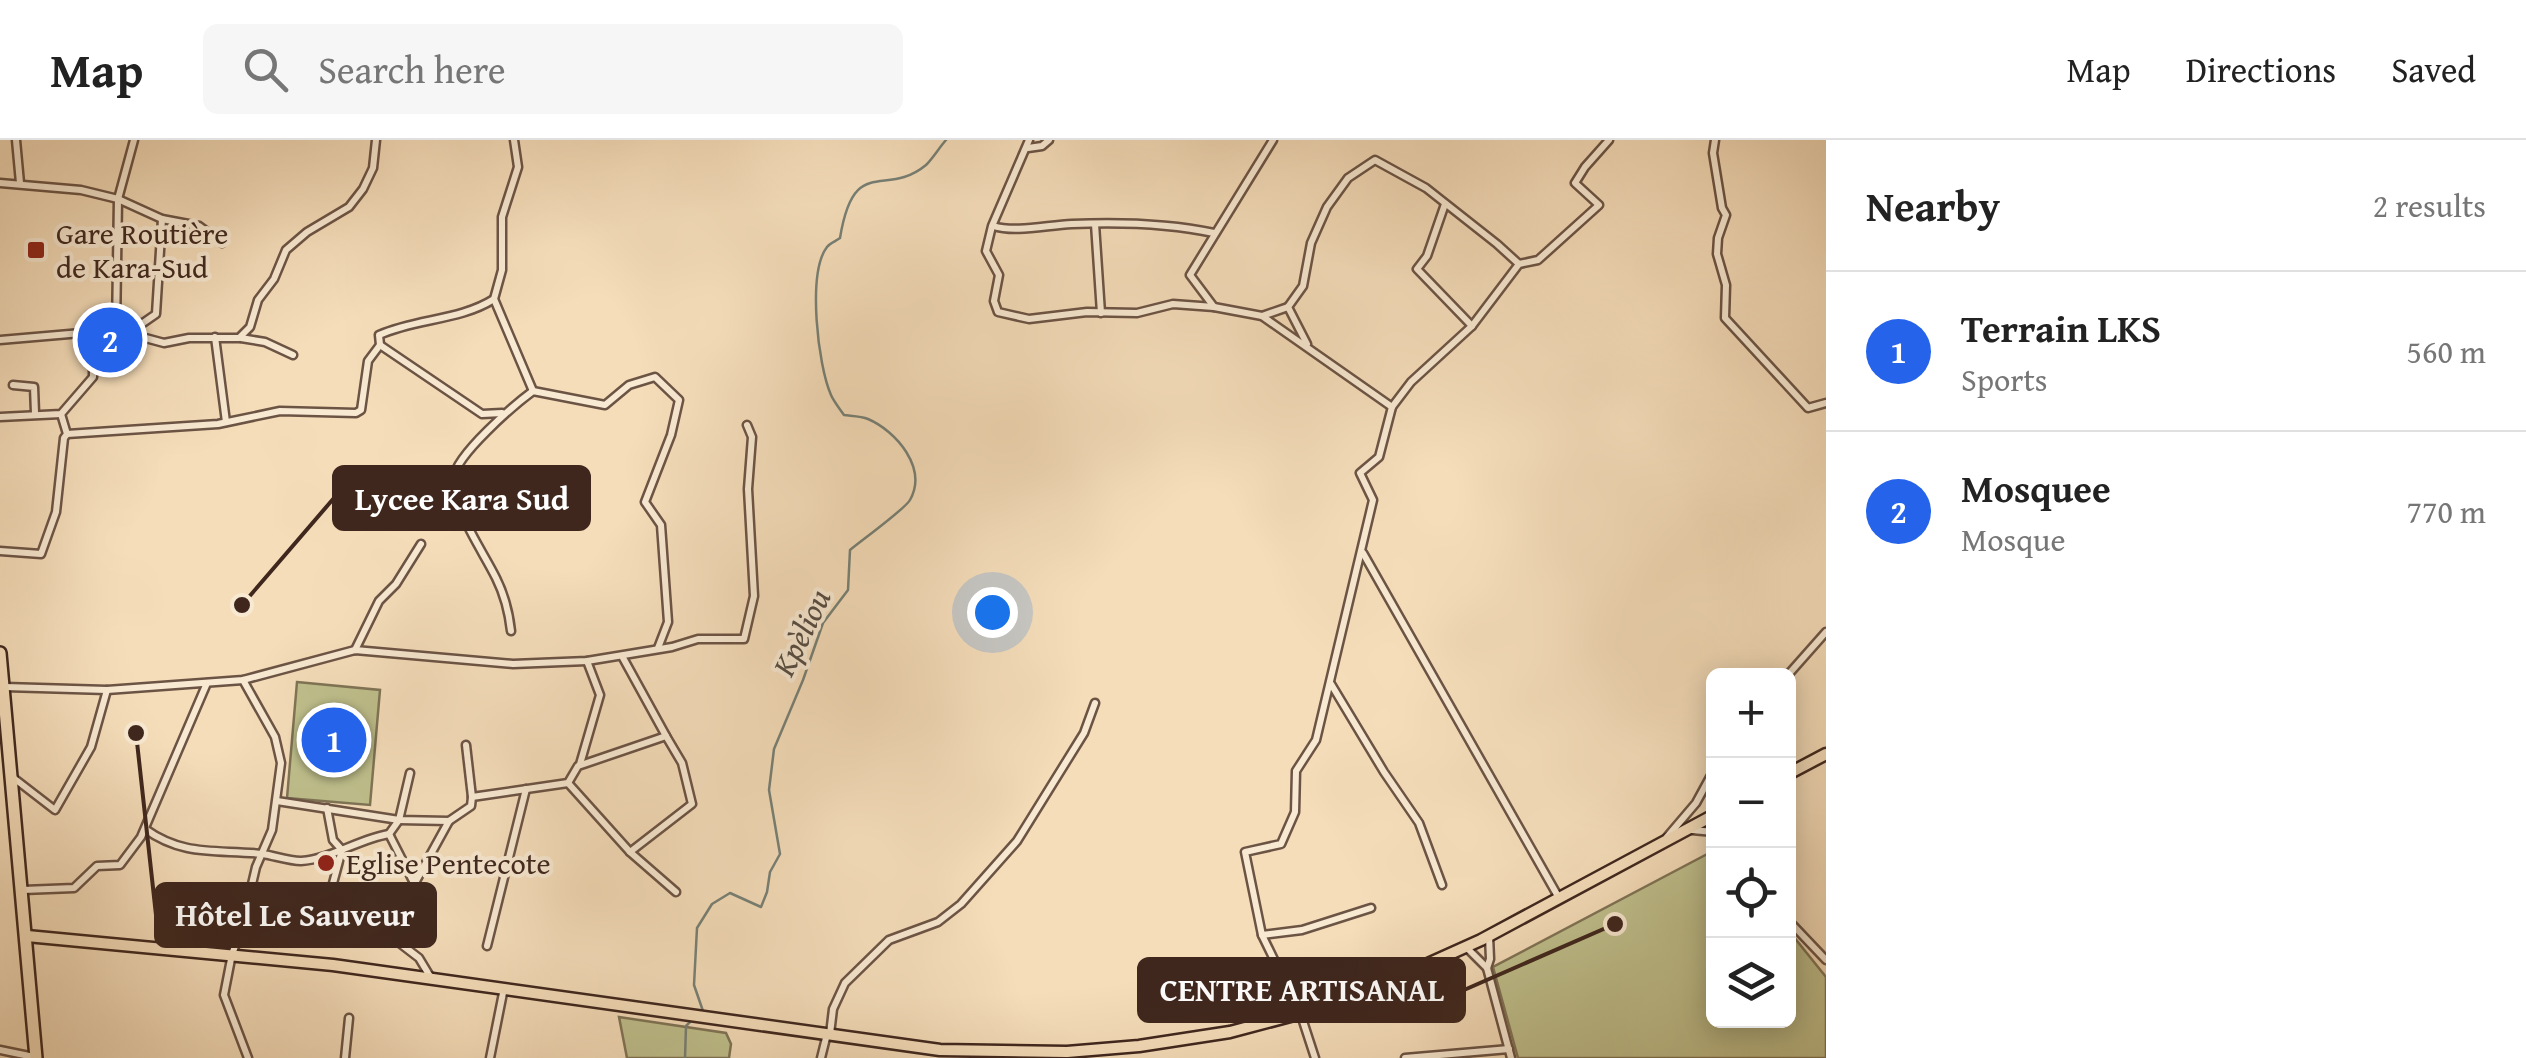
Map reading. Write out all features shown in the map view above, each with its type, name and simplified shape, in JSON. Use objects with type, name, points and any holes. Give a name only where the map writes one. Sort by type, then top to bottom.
[{"type":"highway","points":[[0,654],[36,1058]]},
{"type":"main road","points":[[1796,770],[1826,754]]},
{"type":"main road","points":[[27,936],[232,954],[940,1050],[1112,1053],[1300,1015],[1378,988],[1489,936],[1706,819]]},
{"type":"street","points":[[16,140],[20,184]]},
{"type":"street","points":[[116,327],[118,199],[134,140]]},
{"type":"street","points":[[239,338],[250,327],[258,300],[274,279],[286,250],[349,207],[363,190],[372,168],[376,140]]},
{"type":"street","points":[[514,140],[518,167],[502,218],[502,270],[494,299],[533,391]]},
{"type":"street","points":[[1049,140],[1042,146],[1029,144],[992,226],[986,251],[999,275],[994,301],[998,312],[1029,320],[1137,313],[1172,304],[1262,316],[1392,406]]},
{"type":"street","points":[[1315,1058],[1300,1015],[1262,935],[1246,852],[1281,844],[1298,798],[1296,771],[1316,740],[1372,500],[1360,473],[1379,458],[1392,406],[1411,382],[1472,326],[1519,264],[1538,260],[1599,205],[1575,184],[1608,140]]},
{"type":"street","points":[[1715,140],[1713,153],[1726,215],[1717,254],[1726,284],[1725,318],[1808,408],[1826,403]]},
{"type":"street","points":[[1214,307],[1190,274],[1268,142]]},
{"type":"street","points":[[1262,316],[1288,307],[1303,286],[1311,243],[1327,208],[1348,178],[1374,160],[1426,188],[1519,264]]},
{"type":"street","points":[[0,183],[81,190],[118,199],[162,218],[199,226],[222,243]]},
{"type":"street","points":[[1445,204],[1426,256],[1417,269],[1472,326]]},
{"type":"street","points":[[0,340],[116,327],[144,322],[156,314],[162,218]]},
{"type":"street","points":[[992,226],[1006,230],[1148,223],[1214,233]]},
{"type":"street","points":[[1095,224],[1101,313]]},
{"type":"street","points":[[67,434],[226,422],[280,411],[359,412],[368,361],[380,345],[379,335],[402,324],[474,312],[494,299]]},
{"type":"street","points":[[1288,307],[1308,346]]},
{"type":"street","points":[[116,327],[164,343],[215,338],[265,342],[292,355]]},
{"type":"street","points":[[0,417],[60,414],[94,378],[93,330]]},
{"type":"street","points":[[215,338],[226,422]]},
{"type":"street","points":[[380,345],[482,414],[502,413]]},
{"type":"street","points":[[511,631],[499,582],[455,495],[454,477],[461,460],[502,413],[533,391],[606,405],[630,385],[655,377],[678,400],[671,436],[645,502],[661,526],[668,622],[658,650]]},
{"type":"street","points":[[13,385],[34,387],[35,413]]},
{"type":"street","points":[[60,414],[67,434]]},
{"type":"street","points":[[3,686],[107,690],[244,680],[355,650],[513,664],[587,661],[658,650],[698,639],[744,639],[754,596],[748,489],[752,438],[747,425]]},
{"type":"street","points":[[0,552],[41,554],[56,512],[67,434]]},
{"type":"street","points":[[355,650],[379,601],[396,584],[421,544]]},
{"type":"street","points":[[1362,552],[1560,898]]},
{"type":"street","points":[[1794,668],[1826,632]]},
{"type":"street","points":[[622,656],[682,763],[692,804],[630,852]]},
{"type":"street","points":[[472,797],[568,782],[580,765],[600,695],[587,661]]},
{"type":"street","points":[[244,680],[275,737],[281,763],[272,830],[256,867],[224,996],[248,1058]]},
{"type":"street","points":[[23,890],[74,888],[96,866],[120,866],[144,828],[207,683]]},
{"type":"street","points":[[1330,683],[1419,823],[1442,885]]},
{"type":"street","points":[[10,776],[56,810],[91,747],[107,690]]},
{"type":"street","points":[[821,1058],[833,1009],[845,983],[889,940],[938,922],[997,866],[1017,841],[1084,733],[1095,703]]},
{"type":"street","points":[[580,765],[666,736]]},
{"type":"street","points":[[432,979],[419,958],[390,934],[448,822],[471,806],[466,744]]},
{"type":"street","points":[[144,828],[166,844],[194,851],[263,854],[301,861],[342,850],[365,838],[389,834],[399,820],[410,773]]},
{"type":"street","points":[[568,782],[649,872],[676,892]]},
{"type":"street","points":[[1663,841],[1696,803],[1706,785]]},
{"type":"street","points":[[487,946],[526,789]]},
{"type":"street","points":[[276,802],[399,820],[448,822]]},
{"type":"street","points":[[327,808],[333,840],[342,850]]},
{"type":"street","points":[[1686,830],[1706,831]]},
{"type":"street","points":[[389,834],[414,882]]},
{"type":"street","points":[[326,909],[342,850]]},
{"type":"street","points":[[1262,935],[1302,930],[1370,908]]},
{"type":"street","points":[[1796,928],[1826,960]]},
{"type":"street","points":[[1487,968],[1489,936]]},
{"type":"street","points":[[1466,947],[1487,968],[1511,1058]]},
{"type":"street","points":[[490,1058],[504,988]]},
{"type":"street","points":[[345,1058],[349,1018]]},
{"type":"street","points":[[1404,1058],[1509,1049]]},
{"type":"street","points":[[0,1050],[36,1058]]},
{"type":"green space","points":[[297,682],[380,690],[370,805],[287,798]]},
{"type":"green space","points":[[1706,855],[1706,1028],[1796,1028],[1796,940],[1826,977],[1826,1058],[1518,1058],[1493,967]]},
{"type":"green space","points":[[619,1017],[726,1033],[731,1044],[729,1058],[627,1058]]},
{"type":"waterway","name":"Kpèliou","points":[[703,1011],[694,985],[697,928],[712,904],[730,893],[761,907],[770,872],[780,854],[769,790],[774,749],[823,623],[848,590],[850,550],[906,504],[915,488],[912,463],[898,441],[868,419],[844,415],[831,395],[817,320],[821,260],[827,247],[840,238],[846,212],[863,187],[911,174],[926,165],[946,140]]},
{"type":"waterway","points":[[685,1058],[686,1026],[693,1019]]},
{"type":"place","name":"Gare Routière de Kara-Sud","points":[[36,250]]},
{"type":"place","name":"Mosquee","points":[[110,340]]},
{"type":"place","name":"Lycee Kara Sud","points":[[242,605]]},
{"type":"place","name":"Hôtel Le Sauveur","points":[[136,733]]},
{"type":"place","name":"Terrain LKS","points":[[334,740]]},
{"type":"place","name":"Eglise Pentecote","points":[[326,863]]},
{"type":"place","name":"CENTRE ARTISANAL","points":[[1615,924]]}]
